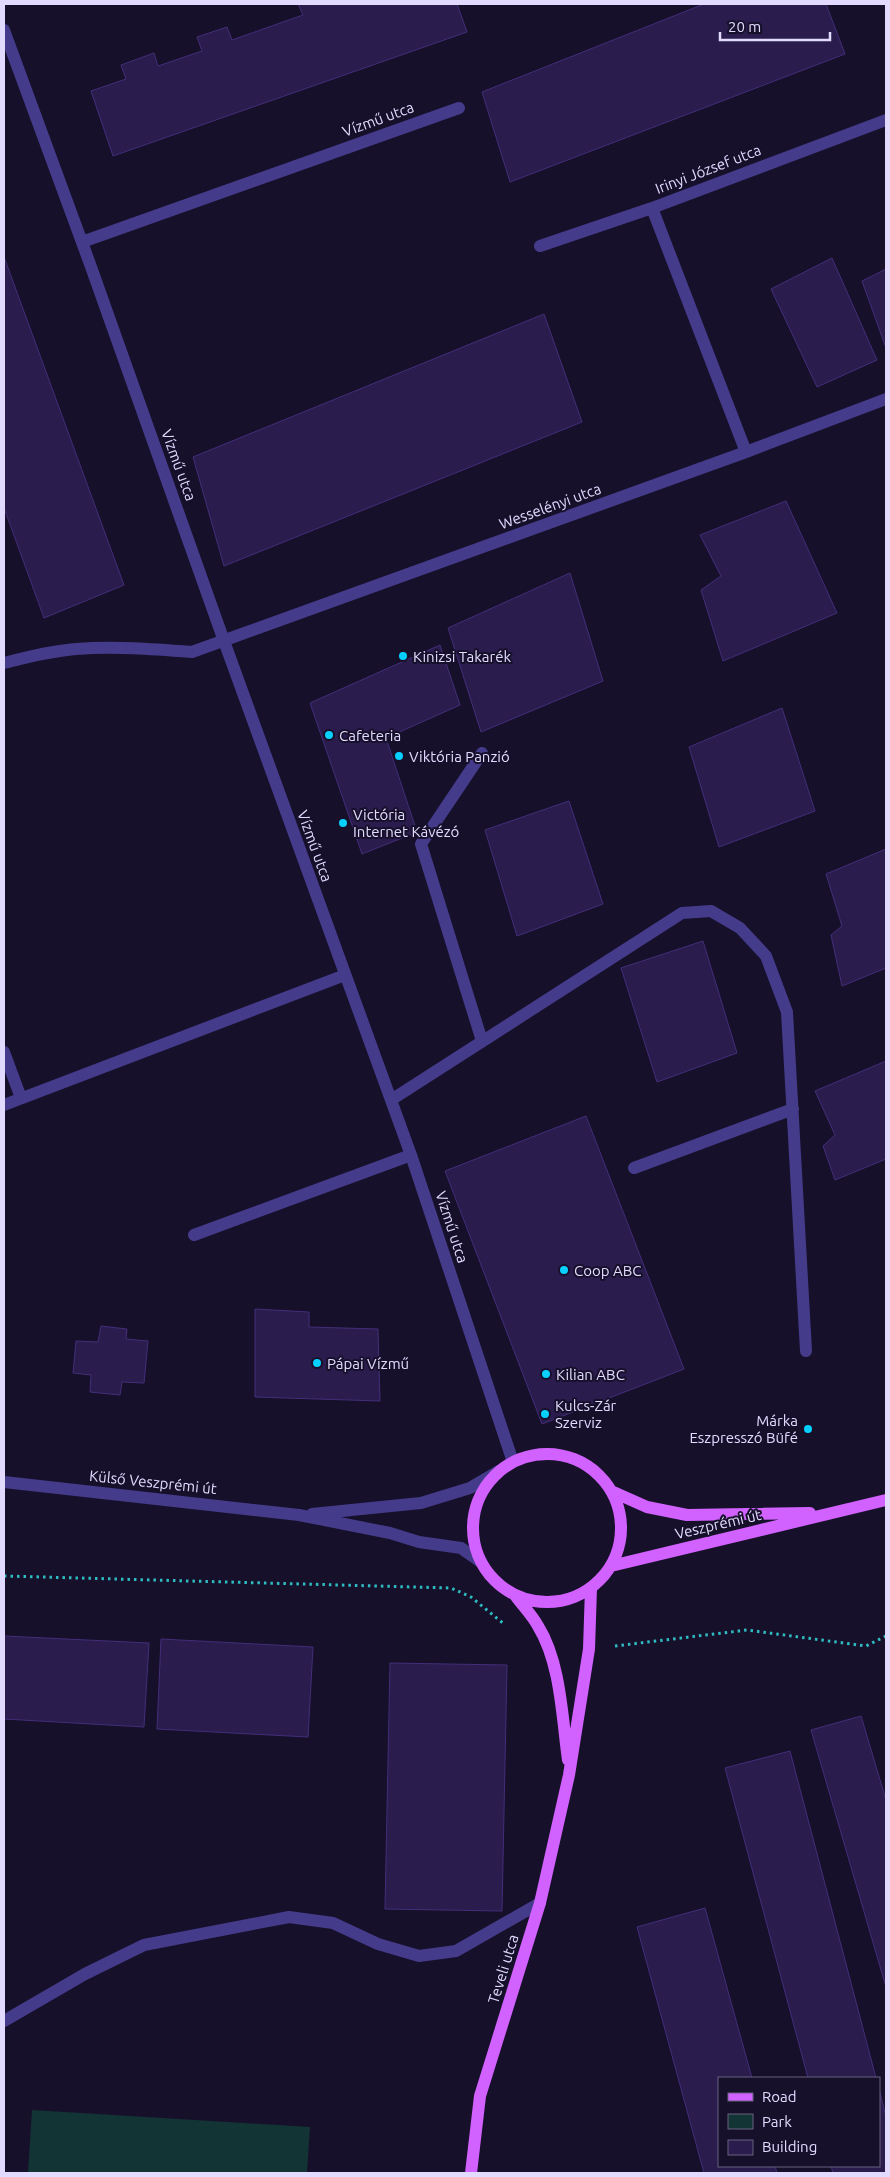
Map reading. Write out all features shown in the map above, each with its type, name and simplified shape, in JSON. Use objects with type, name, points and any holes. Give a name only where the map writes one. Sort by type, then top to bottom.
[{"type":"main road","points":[[544,1454],[560,1455],[576,1460],[590,1467],[602,1478],[617,1503],[621,1528],[617,1554],[602,1578],[591,1588],[577,1596],[546,1603],[530,1601],[501,1587],[489,1575],[481,1562],[474,1546],[472,1529],[474,1512],[480,1496],[489,1482],[499,1471],[513,1462],[528,1456],[544,1454]]},
{"type":"main road","name":"Veszprémi út","points":[[611,1491],[647,1507],[687,1515],[833,1513]]},
{"type":"main road","name":"Veszprémi út","points":[[611,1566],[886,1500]]},
{"type":"main road","name":"Teveli utca","points":[[471,2173],[480,2096],[540,1903],[570,1775],[589,1649],[591,1588]]},
{"type":"main road","name":"Teveli utca","points":[[515,1595],[539,1626],[557,1676],[570,1775]]},
{"type":"street","name":"Vízmű utca","points":[[4,30],[391,1100],[513,1462]]},
{"type":"street","name":"Vízmű utca","points":[[82,242],[459,108]]},
{"type":"street","name":"Irinyi József utca","points":[[540,246],[652,208],[886,120]]},
{"type":"street","points":[[652,208],[746,452]]},
{"type":"street","name":"Wesselényi utca","points":[[4,664],[36,655],[75,649],[113,648],[192,652],[746,452],[886,399]]},
{"type":"street","points":[[482,753],[421,844],[482,1042]]},
{"type":"street","points":[[391,1100],[682,913],[711,911],[740,928],[766,956],[787,1012],[806,1351]]},
{"type":"street","points":[[4,1105],[345,975]]},
{"type":"street","points":[[4,1052],[21,1098]]},
{"type":"street","points":[[634,1168],[792,1109]]},
{"type":"street","points":[[194,1235],[410,1155]]},
{"type":"street","name":"Külső Veszprémi út","points":[[299,1515],[421,1502],[470,1488],[499,1471]]},
{"type":"street","name":"Külső Veszprémi út","points":[[4,1482],[299,1515],[390,1533],[419,1542],[461,1548],[481,1562]]},
{"type":"street","points":[[4,2021],[85,1974],[144,1945],[289,1917],[333,1923],[378,1944],[418,1956],[456,1951],[540,1903]]},
{"type":"path","points":[[4,1576],[451,1588],[471,1597],[500,1622],[508,1626]]},
{"type":"path","points":[[589,1649],[747,1630],[866,1646],[886,1636]]},
{"type":"green space","points":[[32,2110],[310,2127],[307,2173],[28,2173]]},
{"type":"building","points":[[298,4],[457,4],[467,32],[113,156],[91,91],[126,79],[121,65],[154,53],[158,66],[202,51],[197,37],[227,27],[232,40],[303,15]]},
{"type":"building","points":[[704,4],[826,4],[845,54],[510,182],[482,92]]},
{"type":"building","points":[[4,257],[124,585],[44,618],[4,508]]},
{"type":"building","points":[[832,258],[877,360],[817,387],[771,289]]},
{"type":"building","points":[[886,269],[886,348],[862,281]]},
{"type":"building","points":[[544,314],[582,422],[224,566],[193,457]]},
{"type":"building","points":[[786,501],[837,613],[723,661],[701,590],[721,576],[700,535]]},
{"type":"building","points":[[570,573],[603,681],[481,732],[448,628]]},
{"type":"building","points":[[440,645],[460,705],[386,738],[417,832],[362,854],[310,703]]},
{"type":"building","points":[[782,708],[815,811],[719,847],[689,747]]},
{"type":"building","points":[[569,801],[603,904],[517,936],[485,830]]},
{"type":"building","points":[[886,849],[886,968],[842,986],[831,935],[842,926],[826,874]]},
{"type":"building","points":[[703,941],[737,1053],[657,1082],[621,968]]},
{"type":"building","points":[[886,1061],[886,1159],[835,1180],[823,1146],[835,1135],[815,1091]]},
{"type":"building","name":"Coop ABC","points":[[586,1116],[684,1369],[542,1424],[445,1171]]},
{"type":"building","name":"Pápai Vízmű","points":[[255,1309],[309,1312],[309,1327],[378,1329],[380,1401],[255,1397]]},
{"type":"building","points":[[101,1326],[127,1329],[126,1339],[148,1341],[144,1383],[122,1382],[120,1395],[90,1392],[91,1375],[73,1373],[76,1341],[98,1342]]},
{"type":"building","points":[[4,1636],[149,1643],[144,1727],[4,1719]]},
{"type":"building","points":[[161,1639],[313,1647],[308,1737],[157,1729]]},
{"type":"building","points":[[390,1663],[507,1665],[502,1911],[385,1909]]},
{"type":"building","points":[[861,1716],[886,1800],[886,1987],[811,1730]]},
{"type":"building","points":[[790,1751],[876,2077],[808,2077],[725,1768]]},
{"type":"building","points":[[705,1908],[752,2077],[718,2077],[718,2167],[775,2167],[777,2173],[704,2173],[637,1927]]},
{"type":"building","points":[[880,2093],[886,2117],[886,2173],[833,2173],[831,2167],[880,2167]]},
{"type":"place","name":"Kinizsi Takarék","points":[[403,656]]},
{"type":"place","name":"Cafeteria","points":[[329,735]]},
{"type":"place","name":"Viktória Panzió","points":[[399,756]]},
{"type":"place","name":"Victória Internet Kávézó","points":[[343,823]]},
{"type":"place","name":"Coop ABC","points":[[564,1270]]},
{"type":"place","name":"Pápai Vízmű","points":[[317,1363]]},
{"type":"place","name":"Kilian ABC","points":[[546,1374]]},
{"type":"place","name":"Kulcs-Zár Szerviz","points":[[545,1414]]},
{"type":"place","name":"Márka Eszpresszó Büfé","points":[[808,1429]]}]
